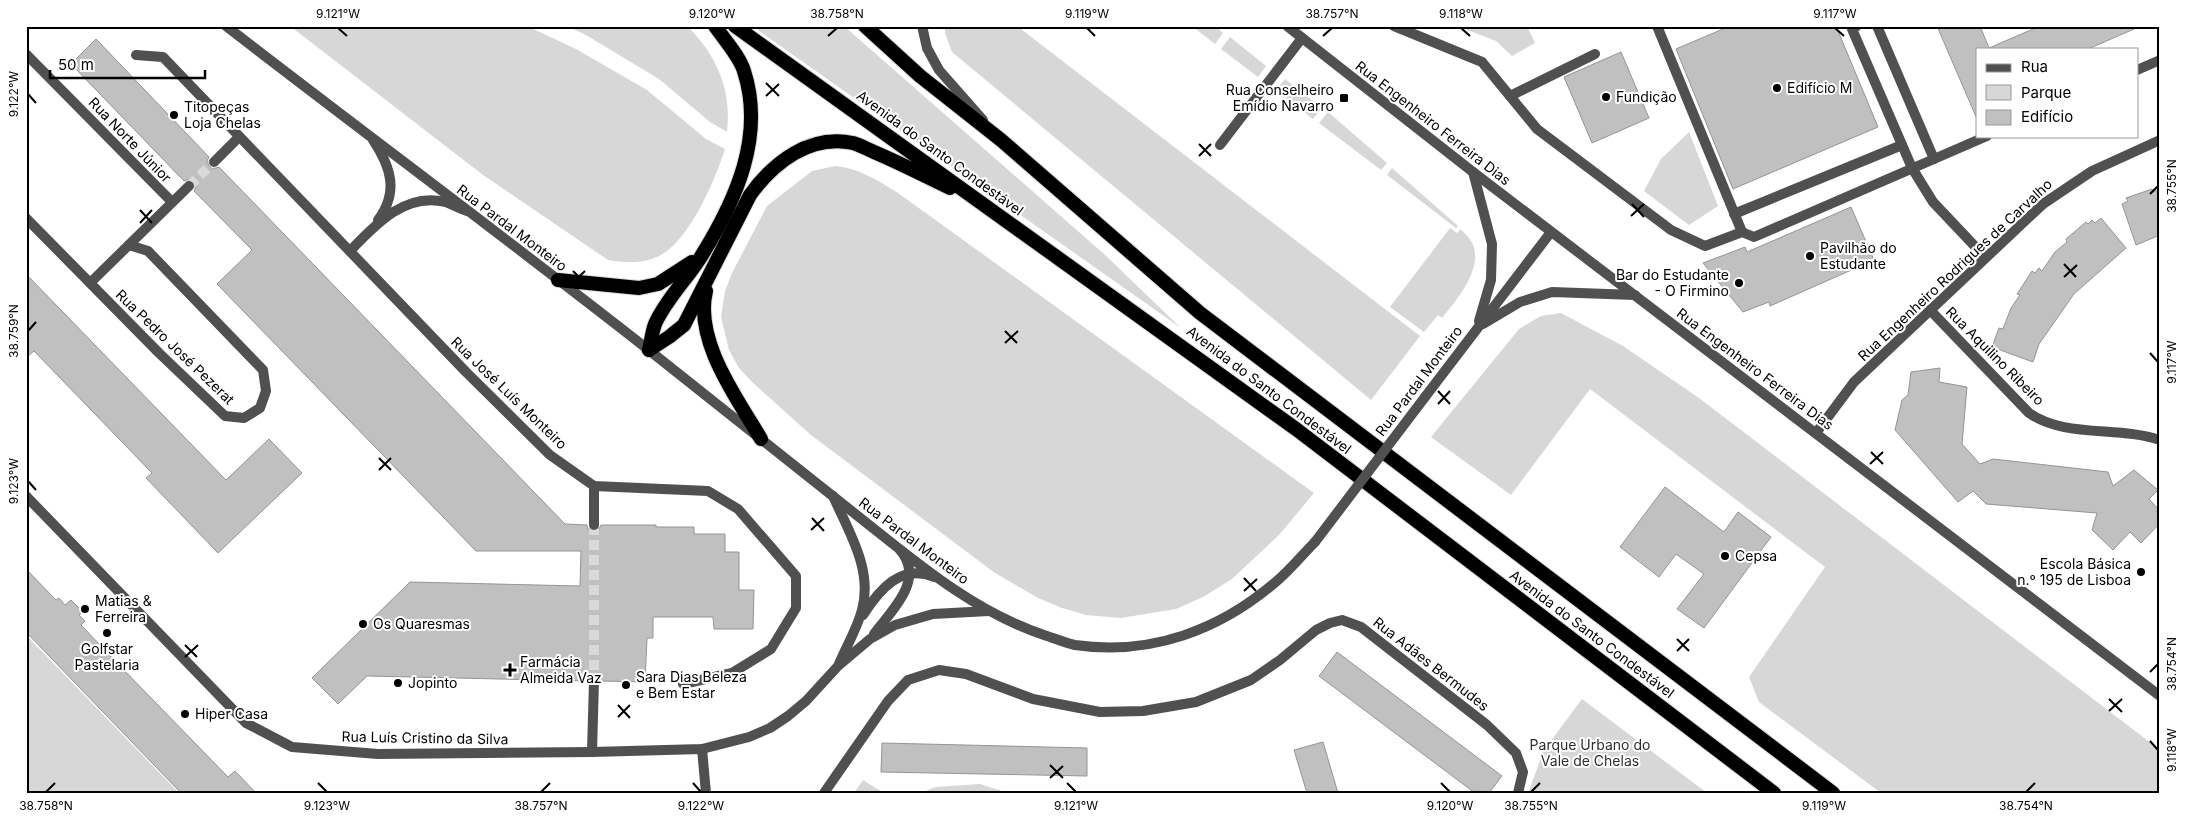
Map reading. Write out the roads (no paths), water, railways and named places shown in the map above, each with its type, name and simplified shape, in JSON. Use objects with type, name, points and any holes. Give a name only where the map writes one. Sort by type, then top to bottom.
[{"type":"highway","points":[[649,350],[655,325],[702,254],[738,188],[747,163],[752,120],[744,70],[715,26]]},
{"type":"highway","name":"Avenida do Santo Condestável","points":[[735,26],[1289,424],[1774,793]]},
{"type":"highway","name":"Avenida do Santo Condestável","points":[[865,26],[920,76],[1001,140],[1200,313],[1833,793]]},
{"type":"highway","points":[[649,350],[670,338],[684,325],[750,195],[761,179],[794,152],[812,145],[833,142],[853,143],[987,206]]},
{"type":"highway","points":[[558,280],[639,288],[658,284],[679,272],[702,254]]},
{"type":"highway","points":[[710,273],[703,302],[708,338],[718,366],[761,439]]},
{"type":"street","name":"Rua Pardal Monteiro","points":[[226,26],[649,350],[940,579],[988,611],[1028,630],[1072,644],[1113,648],[1156,644],[1189,635],[1221,620],[1253,601],[1281,578],[1315,542],[1552,232]]},
{"type":"street","points":[[922,26],[927,48],[940,70],[1001,140]]},
{"type":"street","name":"Rua Engenheiro Ferreira Dias","points":[[1286,26],[1473,172],[2160,696]]},
{"type":"street","points":[[1394,26],[1482,62],[1537,129],[1671,230],[1705,246],[1742,232],[1754,236],[1982,138]]},
{"type":"street","points":[[1657,26],[1742,232]]},
{"type":"street","points":[[1857,26],[1852,29],[1912,168],[1933,202],[1985,257]]},
{"type":"street","points":[[1877,26],[1934,159]]},
{"type":"street","points":[[1220,144],[1302,38]]},
{"type":"street","name":"Rua Norte Júnior","points":[[26,54],[172,202]]},
{"type":"street","points":[[1510,96],[1596,54]]},
{"type":"street","name":"Rua José Luís Monteiro","points":[[136,55],[163,57],[238,138],[466,372],[550,454],[594,486]]},
{"type":"street","points":[[2138,70],[2160,60]]},
{"type":"street","points":[[214,162],[238,138]]},
{"type":"street","points":[[350,251],[381,216],[391,193],[390,175],[385,156],[372,138]]},
{"type":"street","name":"Rua Engenheiro Rodrigues de Carvalho","points":[[1816,433],[1854,382],[2043,204],[2092,172],[2160,140]]},
{"type":"street","points":[[1734,214],[1902,145]]},
{"type":"street","points":[[1473,172],[1492,244],[1491,280],[1478,327]]},
{"type":"street","points":[[90,283],[189,186]]},
{"type":"street","points":[[369,231],[384,218],[400,208],[423,200],[444,202],[470,213]]},
{"type":"street","name":"Rua Pedro José Pezerat","points":[[26,218],[159,353],[226,416],[244,418],[260,408],[266,391],[263,370],[148,251],[129,245]]},
{"type":"street","points":[[1478,327],[1520,302],[1552,292],[1635,295]]},
{"type":"street","name":"Rua Aquilino Ribeiro","points":[[1930,310],[2036,418],[2058,426],[2134,434],[2160,440]]},
{"type":"street","points":[[594,525],[594,486],[708,490],[738,509],[796,576],[796,608],[771,649],[732,673],[683,684]]},
{"type":"street","name":"Rua Luís Cristino da Silva","points":[[26,496],[246,723],[292,747],[378,754],[702,749],[749,737],[770,728],[806,701],[838,666]]},
{"type":"street","points":[[833,496],[859,556],[864,577],[864,599],[838,666]]},
{"type":"street","points":[[870,639],[903,596],[908,583],[909,573],[903,554],[896,546]]},
{"type":"street","points":[[855,626],[868,606],[890,582],[909,573],[928,574],[940,579]]},
{"type":"street","points":[[838,666],[870,639],[913,618],[933,614],[988,611]]},
{"type":"street","name":"Rua Adães Bermudes","points":[[824,793],[888,701],[908,680],[939,670],[966,674],[1033,699],[1100,712],[1143,710],[1196,702],[1251,680],[1280,660],[1316,630],[1330,623],[1342,620],[1361,627],[1487,725],[1516,753],[1523,772],[1518,793]]},
{"type":"street","points":[[592,752],[594,681]]},
{"type":"street","points":[[702,749],[706,793]]},
{"type":"tunnel","points":[[189,186],[214,162]]},
{"type":"tunnel","points":[[594,525],[594,681]]},
{"type":"place","name":"Edifício M","points":[[1777,88]]},
{"type":"place","name":"Fundição","points":[[1606,97]]},
{"type":"place","name":"Rua Conselheiro Emídio Navarro","points":[[1344,98]]},
{"type":"place","name":"Titopeças Loja Chelas","points":[[174,115]]},
{"type":"place","name":"Pavilhão do Estudante","points":[[1810,256]]},
{"type":"place","name":"Bar do Estudante - O Firmino","points":[[1739,283]]},
{"type":"place","name":"Cepsa","points":[[1725,556]]},
{"type":"place","name":"Escola Básica n.º 195 de Lisboa","points":[[2141,572]]},
{"type":"place","name":"Matias & Ferreira","points":[[85,609]]},
{"type":"place","name":"Os Quaresmas","points":[[363,624]]},
{"type":"place","name":"Golfstar Pastelaria","points":[[107,633]]},
{"type":"place","name":"Farmácia Almeida Vaz","points":[[510,670]]},
{"type":"place","name":"Jopinto","points":[[398,683]]},
{"type":"place","name":"Sara Dias Beleza e Bem Estar","points":[[626,685]]},
{"type":"place","name":"Hiper Casa","points":[[185,714]]},
{"type":"park label","name":"Parque Urbano do Vale de Chelas","points":[[1590,754]]}]
